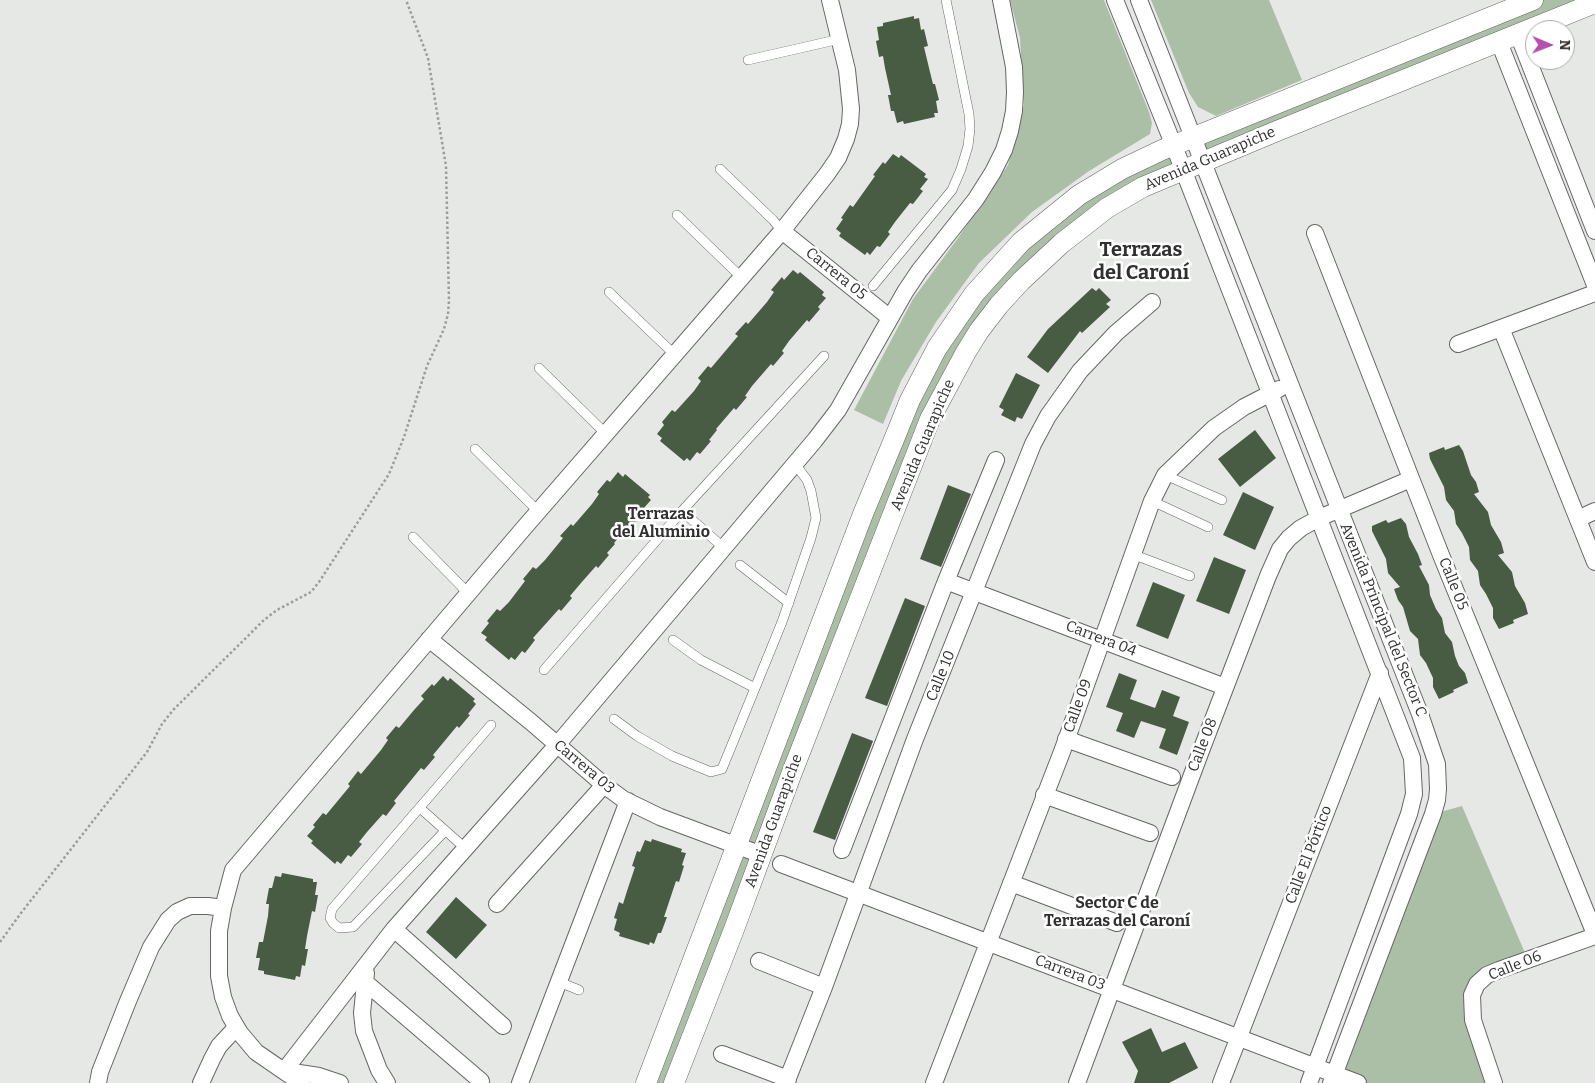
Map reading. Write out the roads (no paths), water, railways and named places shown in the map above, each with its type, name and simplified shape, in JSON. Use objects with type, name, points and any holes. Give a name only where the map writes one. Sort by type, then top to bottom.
[{"type":"street","points":[[301,1083],[256,1052],[240,1034],[230,1016],[223,997],[219,976],[219,931],[233,870],[538,511],[782,231],[838,158],[850,124],[850,92],[830,0]]},
{"type":"street","points":[[284,1070],[394,929],[557,744],[795,464],[838,410],[919,271],[976,198],[993,172],[1010,131],[1014,112],[1014,67],[1001,0]]},
{"type":"street","name":"Avenida Principal del Sector C","points":[[1115,0],[1320,518],[1412,758],[1415,783],[1413,803],[1309,1083]]},
{"type":"street","name":"Avenida Principal del Sector C","points":[[1138,0],[1426,728],[1433,749],[1438,775],[1437,800],[1433,814],[1333,1079]]},
{"type":"street","name":"Avenida Guarapiche","points":[[646,1083],[867,506],[910,400],[937,348],[974,294],[1021,242],[1079,195],[1122,169],[1193,138],[1533,0]]},
{"type":"street","name":"Avenida Guarapiche","points":[[674,1083],[791,775],[930,419],[966,352],[999,305],[1021,281],[1062,243],[1087,222],[1124,197],[1202,161],[1595,3]]},
{"type":"street","points":[[1518,34],[1595,231]]},
{"type":"street","points":[[1499,42],[1595,285]]},
{"type":"street","name":"Carrera 05","points":[[782,231],[890,318]]},
{"type":"street","name":"Calle 05","points":[[1315,233],[1411,479],[1595,935]]},
{"type":"street","points":[[1458,344],[1595,293]]},
{"type":"street","name":"Calle 10","points":[[787,1081],[859,894],[915,739],[976,592],[1033,444],[1048,416],[1069,385],[1116,333],[1152,302]]},
{"type":"street","points":[[1501,328],[1595,562]]},
{"type":"street","name":"Calle 09","points":[[934,1083],[1066,739],[1152,501],[1165,475],[1214,428],[1244,407],[1290,384]]},
{"type":"street","points":[[842,850],[946,581],[996,460]]},
{"type":"street","name":"Calle 08","points":[[1077,1083],[1225,687],[1280,549],[1295,533],[1320,518],[1411,479]]},
{"type":"street","points":[[1578,519],[1595,511]]},
{"type":"street","name":"Carrera 04","points":[[946,581],[1225,687]]},
{"type":"street","name":"Carrera 03","points":[[429,639],[557,744],[604,786],[660,817],[762,854]]},
{"type":"street","name":"Calle El Pórtico","points":[[1222,1083],[1380,672]]},
{"type":"street","points":[[889,728],[915,739]]},
{"type":"street","points":[[1066,739],[1172,777]]},
{"type":"street","points":[[497,904],[604,786]]},
{"type":"street","points":[[1044,795],[1150,833]]},
{"type":"street","points":[[520,1083],[628,801]]},
{"type":"street","name":"Carrera 03","points":[[781,864],[1239,1038],[1315,1068],[1333,1079],[1358,1083]]},
{"type":"street","points":[[1011,883],[1117,923]]},
{"type":"street","points":[[98,1083],[100,1072],[151,947],[168,920],[177,912],[190,906],[223,908]]},
{"type":"street","points":[[394,929],[503,1026]]},
{"type":"street","name":"Calle 06","points":[[1494,1083],[1473,1020],[1472,994],[1478,984],[1487,975],[1595,935]]},
{"type":"street","points":[[371,957],[365,982],[362,1013],[364,1031],[386,1083]]},
{"type":"street","points":[[760,961],[824,987]]},
{"type":"street","points":[[365,982],[481,1081]]},
{"type":"street","points":[[201,1083],[219,1046],[233,1031],[235,1025]]},
{"type":"street","points":[[722,1054],[787,1081]]},
{"type":"street","points":[[284,1070],[319,1076],[340,1083]]},
{"type":"lane","points":[[873,286],[952,190],[966,152],[970,129],[969,114],[946,0]]},
{"type":"lane","points":[[748,60],[840,39]]},
{"type":"lane","points":[[720,170],[773,220],[782,231]]},
{"type":"lane","points":[[677,215],[742,278]]},
{"type":"lane","points":[[609,292],[675,355]]},
{"type":"lane","points":[[544,670],[682,511],[824,356]]},
{"type":"lane","points":[[539,368],[606,434]]},
{"type":"lane","points":[[475,449],[538,511]]},
{"type":"lane","points":[[614,719],[660,750],[706,770],[716,772],[722,769],[789,603],[816,518],[807,480],[795,464]]},
{"type":"lane","points":[[1165,475],[1222,500]]},
{"type":"lane","points":[[1152,501],[1208,527]]},
{"type":"lane","points":[[682,511],[724,548]]},
{"type":"lane","points":[[413,537],[468,593]]},
{"type":"lane","points":[[1132,554],[1190,576]]},
{"type":"lane","points":[[740,565],[789,603]]},
{"type":"lane","points":[[673,640],[707,664],[755,688]]},
{"type":"lane","points":[[445,831],[353,927],[343,929],[335,925],[330,918],[332,909],[491,725]]},
{"type":"lane","points":[[420,808],[465,848]]},
{"type":"lane","points":[[560,982],[579,990]]},
{"type":"district","name":"Terrazas del Caroní","points":[[1141,262]]},
{"type":"district","name":"Terrazas del Aluminio","points":[[661,524]]},
{"type":"district","name":"Sector C de Terrazas del Caroní","points":[[1117,913]]}]
